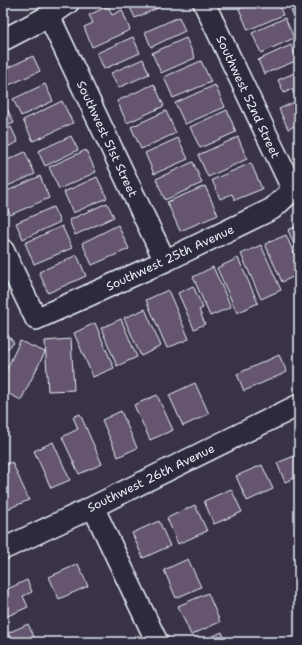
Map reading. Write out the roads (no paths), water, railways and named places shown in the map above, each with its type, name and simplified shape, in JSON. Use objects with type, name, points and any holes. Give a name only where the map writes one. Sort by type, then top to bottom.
[{"type":"street","points":[[3,40],[49,16],[68,3]]},
{"type":"street","name":"Southwest 52nd Street","points":[[204,3],[296,188]]},
{"type":"street","name":"Southwest 51st Street","points":[[49,16],[165,261]]},
{"type":"street","name":"Southwest 25th Avenue","points":[[3,250],[36,319],[165,261],[272,209],[296,188]]},
{"type":"street","name":"Southwest 26th Avenue","points":[[3,549],[93,507],[299,405]]},
{"type":"street","points":[[93,507],[157,642]]}]
